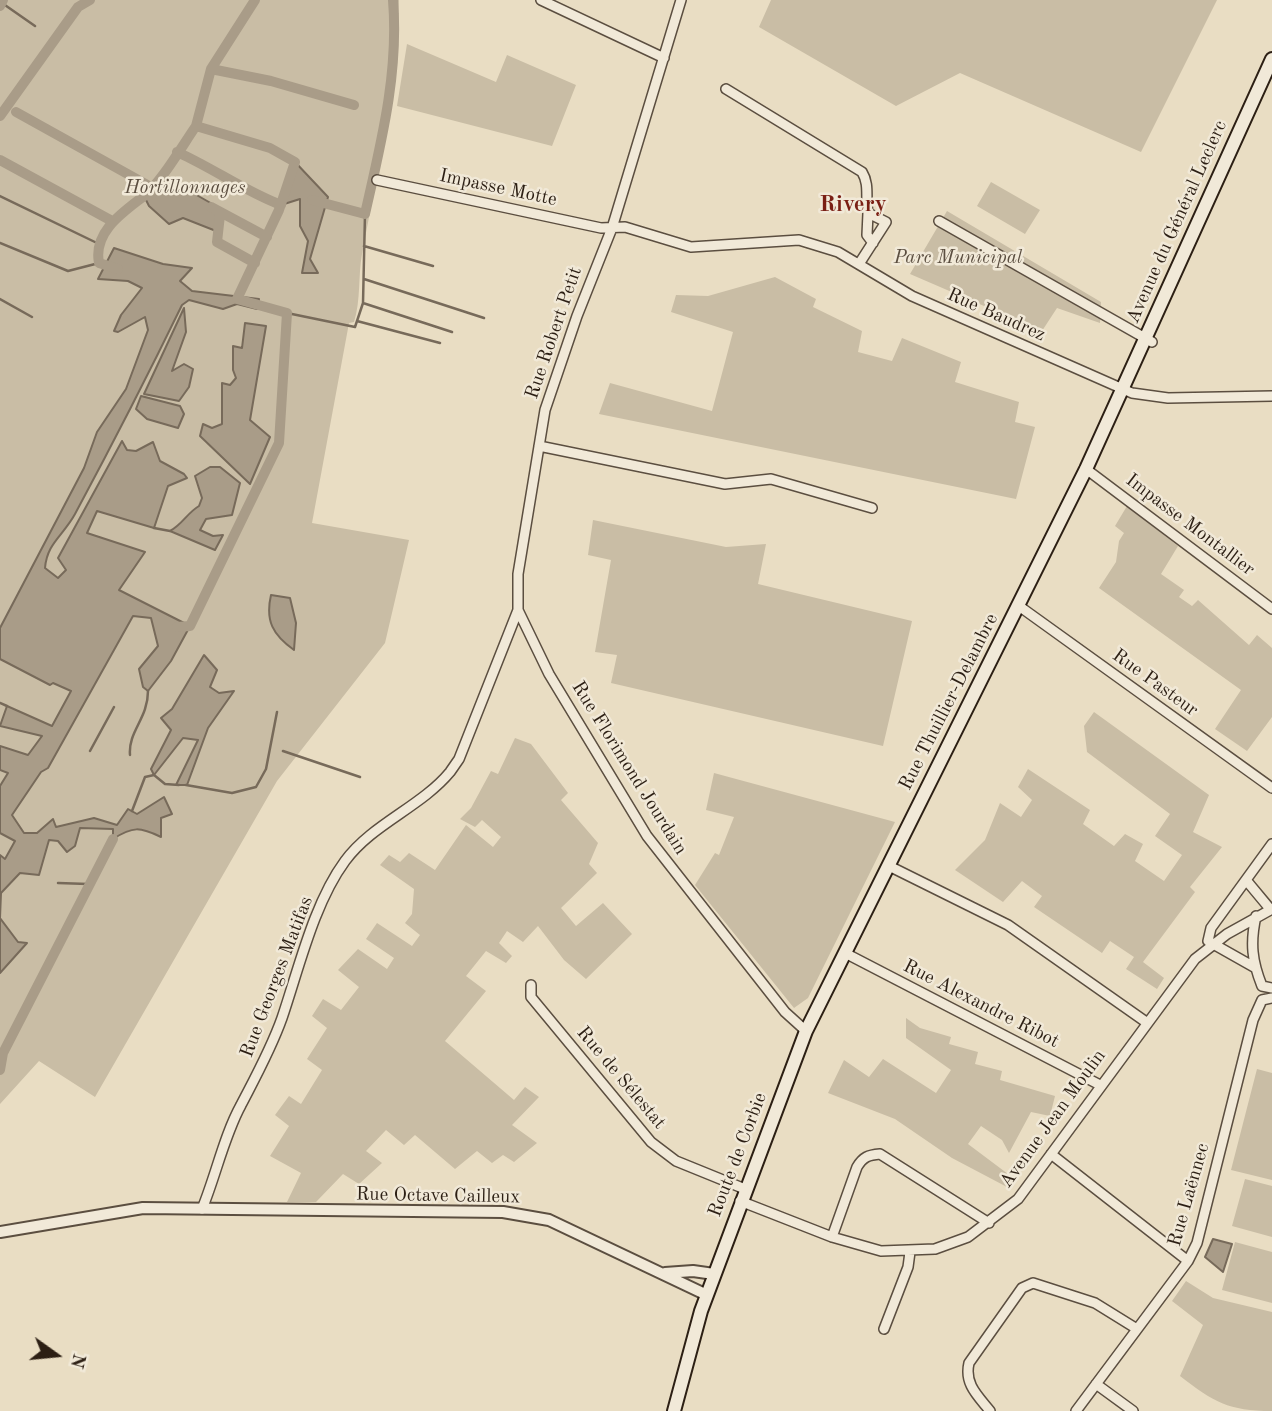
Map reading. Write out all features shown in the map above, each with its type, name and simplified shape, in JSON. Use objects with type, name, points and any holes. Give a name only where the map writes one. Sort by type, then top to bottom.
[{"type":"main road","name":"Avenue du Général Leclerc","points":[[1122,390],[1149,340],[1269,65]]},
{"type":"main road","name":"Rue Thuillier-Delambre","points":[[806,1031],[1086,469],[1122,390]]},
{"type":"main road","name":"Route de Corbie","points":[[674,1411],[707,1295],[806,1031]]},
{"type":"street","points":[[541,0],[664,58]]},
{"type":"street","name":"Rue Robert Petit","points":[[518,610],[518,574],[539,446],[554,379],[612,228],[681,0]]},
{"type":"street","points":[[726,89],[862,172],[868,186],[865,199],[868,213],[867,235],[873,243]]},
{"type":"street","name":"Impasse Motte","points":[[377,180],[601,228],[612,228]]},
{"type":"street","points":[[859,264],[886,222],[868,213]]},
{"type":"street","points":[[939,220],[1149,340]]},
{"type":"street","name":"Rue Baudrez","points":[[612,228],[625,228],[691,247],[799,240],[838,253],[912,296],[1122,390],[1168,398],[1272,396]]},
{"type":"street","points":[[539,446],[725,484],[771,479],[872,508]]},
{"type":"street","name":"Impasse Montallier","points":[[1086,469],[1272,609]]},
{"type":"street","name":"Rue Pasteur","points":[[1018,606],[1272,788]]},
{"type":"street","name":"Rue Florimond Jourdain","points":[[518,610],[549,674],[647,836],[785,1012],[806,1031]]},
{"type":"street","name":"Rue Georges Matifas","points":[[202,1209],[241,1105],[254,1086],[282,1017],[288,991],[332,881],[346,859],[363,842],[450,772],[462,751],[518,610]]},
{"type":"street","points":[[1254,967],[1208,941],[1211,928],[1272,844]]},
{"type":"street","points":[[889,866],[1007,925],[1146,1022]]},
{"type":"street","points":[[1211,945],[1256,916],[1271,910],[1247,880]]},
{"type":"street","points":[[1256,916],[1252,937],[1254,967],[1262,986]]},
{"type":"street","name":"Avenue Jean Moulin","points":[[743,1195],[832,1237],[881,1251],[910,1252],[951,1244],[989,1223],[1018,1199],[1181,975],[1211,945]]},
{"type":"street","name":"Rue Alexandre Ribot","points":[[845,953],[1100,1085]]},
{"type":"street","name":"Rue de Sélestat","points":[[531,985],[531,997],[651,1142],[676,1161],[743,1195]]},
{"type":"street","points":[[1262,986],[1272,989]]},
{"type":"street","points":[[1262,986],[1258,993],[1262,1000],[1272,998]]},
{"type":"street","name":"Rue Laënnec","points":[[1076,1411],[1188,1261],[1202,1226],[1253,1020],[1262,1000]]},
{"type":"street","points":[[832,1237],[857,1167],[862,1159],[873,1154],[880,1154],[989,1223]]},
{"type":"street","points":[[1051,1154],[1188,1261]]},
{"type":"street","points":[[0,1231],[143,1208],[202,1209]]},
{"type":"street","name":"Rue Octave Cailleux","points":[[202,1209],[527,1215],[549,1220],[707,1295]]},
{"type":"street","points":[[884,1329],[908,1267],[910,1252]]},
{"type":"street","points":[[662,1273],[693,1271],[715,1274]]},
{"type":"street","points":[[990,1411],[970,1385],[967,1374],[969,1363],[1022,1288],[1033,1283],[1096,1303],[1137,1329]]},
{"type":"street","points":[[1096,1384],[1133,1411]]},
{"type":"green space","name":"Hortillonnages","points":[[0,0],[399,0],[391,96],[362,254],[358,305],[354,322],[349,323],[312,523],[409,540],[385,643],[277,781],[95,1097],[39,1061],[0,1104]]},
{"type":"green space","points":[[771,0],[1217,0],[1141,152],[960,73],[896,106],[759,27]]},
{"type":"green space","points":[[407,44],[496,82],[507,55],[576,85],[552,146],[397,106]]},
{"type":"green space","points":[[991,182],[1040,210],[1025,234],[977,206]]},
{"type":"green space","name":"Parc Municipal","points":[[947,211],[1101,302],[1100,323],[1057,308],[1042,331],[910,274]]},
{"type":"green space","points":[[775,277],[816,299],[813,307],[862,331],[858,352],[892,361],[902,338],[961,362],[955,382],[1019,402],[1015,422],[1035,427],[1016,499],[599,414],[610,383],[712,411],[733,332],[671,312],[676,295],[708,296]]},
{"type":"green space","points":[[1127,506],[1178,546],[1161,574],[1184,590],[1179,597],[1192,606],[1198,600],[1249,645],[1257,635],[1272,648],[1272,717],[1247,751],[1215,729],[1241,690],[1099,588],[1116,562],[1119,541],[1124,533],[1115,526]]},
{"type":"green space","points":[[593,520],[726,547],[766,544],[758,584],[912,621],[883,746],[611,683],[617,655],[595,652],[611,560],[588,555]]},
{"type":"green space","points":[[1094,712],[1209,795],[1193,832],[1222,847],[1190,887],[1195,892],[1143,962],[1164,978],[1157,989],[1126,969],[1134,957],[1110,941],[1102,953],[1034,907],[1042,896],[1022,881],[1003,902],[955,870],[985,840],[1000,803],[1021,817],[1032,800],[1018,787],[1028,769],[1090,810],[1083,824],[1114,846],[1125,834],[1143,844],[1135,861],[1164,881],[1182,855],[1155,836],[1170,814],[1087,752],[1084,726]]},
{"type":"green space","points":[[515,738],[531,744],[568,793],[561,800],[598,843],[589,864],[597,873],[561,908],[576,926],[603,903],[632,934],[586,979],[564,960],[538,926],[523,942],[507,931],[499,943],[512,956],[506,963],[486,951],[466,976],[486,991],[445,1041],[514,1100],[525,1087],[539,1097],[512,1125],[537,1143],[514,1162],[503,1155],[492,1163],[477,1151],[455,1169],[415,1135],[404,1145],[386,1130],[366,1151],[382,1163],[359,1184],[343,1174],[316,1202],[287,1202],[301,1173],[270,1156],[289,1126],[275,1115],[289,1096],[301,1104],[322,1070],[307,1059],[327,1028],[312,1016],[323,999],[341,1010],[359,987],[338,970],[358,949],[387,969],[394,958],[366,939],[377,923],[412,946],[420,935],[405,923],[412,914],[414,889],[380,865],[389,855],[400,862],[409,853],[435,870],[466,825],[493,847],[501,837],[482,820],[475,827],[460,819],[471,808],[491,771],[498,774]]},
{"type":"green space","points":[[714,773],[895,822],[808,998],[794,1008],[695,885],[715,853],[719,855],[734,817],[706,810]]},
{"type":"green space","points":[[906,1018],[920,1028],[951,1037],[949,1044],[978,1052],[975,1064],[1002,1071],[1000,1080],[1055,1096],[1050,1116],[1031,1112],[1009,1153],[1002,1140],[981,1126],[968,1144],[1012,1177],[1007,1187],[952,1158],[895,1119],[828,1093],[844,1060],[869,1077],[883,1059],[936,1093],[951,1070],[906,1038]]},
{"type":"green space","points":[[1257,1069],[1272,1073],[1272,1180],[1231,1170]]},
{"type":"green space","points":[[1245,1179],[1272,1186],[1272,1237],[1232,1226]]},
{"type":"green space","points":[[1235,1242],[1272,1252],[1272,1303],[1222,1290]]},
{"type":"green space","points":[[1186,1281],[1213,1298],[1272,1312],[1272,1411],[1244,1409],[1222,1403],[1180,1376],[1203,1325],[1172,1301]]},
{"type":"shaded area","points":[[295,162],[328,197],[310,259],[318,273],[302,273],[308,241],[300,226],[300,199],[281,205]]},
{"type":"shaded area","points":[[163,176],[223,210],[216,231],[183,218],[169,224],[149,206],[144,196]]},
{"type":"shaded area","points":[[114,248],[163,264],[192,268],[180,281],[192,291],[259,299],[257,309],[237,304],[223,309],[189,300],[182,305],[75,514],[49,552],[45,568],[58,578],[66,570],[58,558],[122,441],[127,450],[136,451],[153,442],[160,461],[187,478],[168,486],[154,528],[97,511],[87,533],[145,552],[119,590],[190,626],[171,661],[148,691],[143,687],[139,669],[158,646],[151,618],[133,616],[48,768],[41,772],[12,815],[24,833],[37,833],[53,819],[56,827],[94,818],[117,825],[128,809],[137,814],[164,797],[172,814],[161,818],[161,837],[137,829],[113,839],[113,829],[80,828],[75,846],[67,852],[58,841],[49,840],[39,875],[20,873],[1,893],[0,918],[0,855],[5,859],[15,841],[0,833],[0,786],[8,773],[0,770],[0,746],[28,755],[42,736],[0,726],[7,706],[52,726],[71,691],[53,683],[50,685],[0,659],[0,628],[84,468],[97,432],[126,389],[148,330],[145,317],[118,332],[114,331],[121,315],[142,288],[128,281],[98,279]]},
{"type":"shaded area","points":[[184,308],[186,332],[172,371],[184,364],[193,369],[189,387],[179,401],[144,394]]},
{"type":"shaded area","points":[[245,323],[266,326],[250,420],[270,437],[250,484],[200,436],[203,424],[212,428],[222,424],[222,383],[230,385],[236,378],[233,370],[233,346],[242,348]]},
{"type":"shaded area","points":[[141,396],[180,406],[184,414],[178,428],[147,419],[136,409]]},
{"type":"shaded area","points":[[210,467],[220,467],[240,483],[232,515],[206,519],[200,530],[213,536],[223,535],[215,550],[170,531],[199,506],[202,498],[195,476]]},
{"type":"shaded area","points":[[271,595],[290,598],[296,623],[294,650],[272,627],[269,612]]},
{"type":"shaded area","points":[[204,655],[217,670],[210,687],[219,693],[234,691],[208,728],[187,785],[176,785],[198,740],[183,738],[154,775],[151,769],[171,730],[161,718],[172,709]]},
{"type":"shaded area","points":[[0,918],[18,942],[27,943],[0,973]]},
{"type":"shaded area","points":[[1213,1239],[1232,1244],[1223,1272],[1205,1257]]},
{"type":"waterway","points":[[0,6],[3,0]]},
{"type":"waterway","points":[[0,116],[78,7],[90,0]]},
{"type":"waterway","points":[[177,627],[190,626],[279,443],[287,313],[237,299],[279,210],[295,162],[270,148],[196,126],[211,69],[255,0]]},
{"type":"waterway","points":[[312,200],[365,214],[391,81],[393,0]]},
{"type":"waterway","points":[[2,3],[35,26]]},
{"type":"waterway","points":[[211,69],[271,81],[354,105]]},
{"type":"waterway","points":[[16,112],[151,187]]},
{"type":"waterway","points":[[118,269],[99,263],[100,242],[111,224],[158,182],[196,126]]},
{"type":"waterway","points":[[177,152],[281,205]]},
{"type":"waterway","points":[[0,160],[112,221]]},
{"type":"waterway","points":[[0,196],[99,244]]},
{"type":"waterway","points":[[211,207],[267,237]]},
{"type":"waterway","points":[[287,313],[355,327],[363,303],[365,214]]},
{"type":"waterway","points":[[220,215],[217,242],[255,263]]},
{"type":"waterway","points":[[0,243],[68,271],[99,263]]},
{"type":"waterway","points":[[364,246],[433,266]]},
{"type":"waterway","points":[[364,279],[484,318]]},
{"type":"waterway","points":[[0,299],[32,317]]},
{"type":"waterway","points":[[363,303],[452,332]]},
{"type":"waterway","points":[[357,321],[440,343]]},
{"type":"waterway","points":[[154,528],[170,531]]},
{"type":"waterway","points":[[130,755],[132,739],[145,709],[148,691]]},
{"type":"waterway","points":[[0,703],[7,706]]},
{"type":"waterway","points":[[90,751],[114,707]]},
{"type":"waterway","points":[[186,785],[232,793],[256,787],[266,769],[277,712]]},
{"type":"waterway","points":[[283,751],[360,777]]},
{"type":"waterway","points":[[132,811],[145,777],[154,775],[165,784],[179,785]]},
{"type":"waterway","points":[[0,1070],[3,1053],[113,839]]},
{"type":"waterway","points":[[58,883],[88,884]]},
{"type":"district","name":"Rivery","points":[[853,205]]}]
